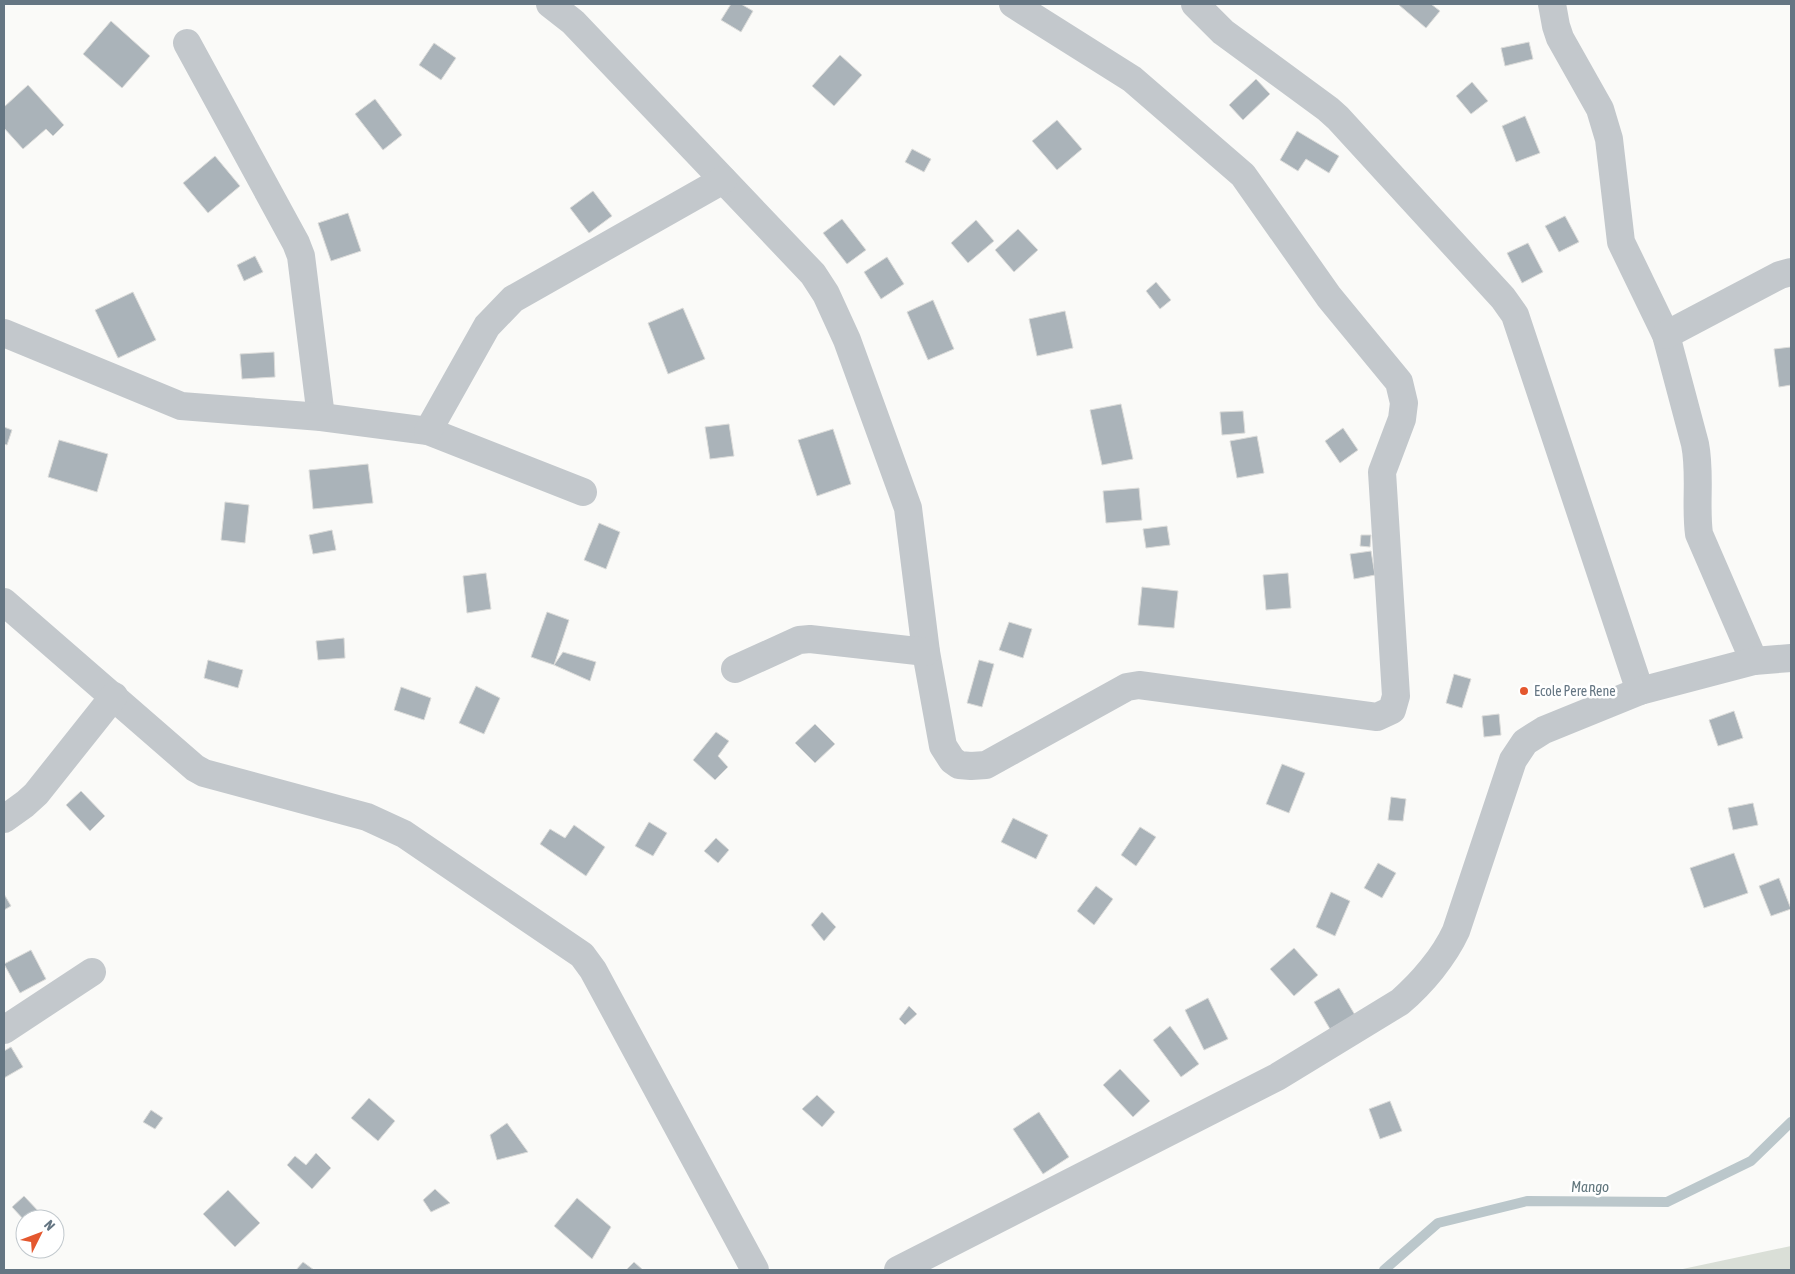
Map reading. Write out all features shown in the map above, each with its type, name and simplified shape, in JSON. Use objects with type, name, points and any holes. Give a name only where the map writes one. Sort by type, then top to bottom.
[{"type":"street","points":[[550,4],[573,22],[813,274],[826,294],[847,340],[908,508],[926,652],[943,746],[952,760],[959,765],[986,765],[1127,687],[1138,685],[1377,717],[1392,710],[1396,696],[1382,472],[1402,419],[1404,403],[1399,382],[1329,297],[1243,175],[1132,79],[1013,4]]},
{"type":"street","points":[[1195,4],[1223,32],[1338,118],[1503,298],[1515,315],[1640,691]]},
{"type":"street","points":[[1552,4],[1560,38],[1600,109],[1605,122],[1609,139],[1621,242],[1666,336],[1697,456],[1697,518],[1699,534],[1754,661]]},
{"type":"street","points":[[187,43],[301,256],[321,417]]},
{"type":"street","points":[[428,431],[487,326],[513,299],[723,180]]},
{"type":"street","points":[[1666,336],[1780,275],[1791,272]]},
{"type":"street","points":[[4,334],[180,406],[321,417],[428,431],[582,492]]},
{"type":"street","points":[[4,602],[195,768],[204,773],[367,817],[404,834],[582,955],[593,970],[755,1270]]},
{"type":"street","points":[[735,669],[800,640],[810,639],[926,652]]},
{"type":"street","points":[[898,1270],[1277,1078],[1400,1002],[1412,992],[1449,945],[1456,931],[1513,760],[1525,742],[1544,730],[1640,691],[1754,661],[1791,658]]},
{"type":"street","points":[[4,819],[36,794],[114,696]]},
{"type":"street","points":[[4,1030],[92,972]]},
{"type":"shaded area","points":[[1791,1246],[1791,1270],[1678,1270]]},
{"type":"building","points":[[731,4],[741,4],[753,11],[741,32],[721,20]]},
{"type":"building","points":[[1400,4],[1431,4],[1440,11],[1426,28]]},
{"type":"building","points":[[111,21],[150,56],[122,88],[83,54]]},
{"type":"building","points":[[1529,42],[1533,59],[1505,66],[1501,48]]},
{"type":"building","points":[[434,43],[456,58],[441,80],[419,65]]},
{"type":"building","points":[[840,55],[862,75],[834,106],[812,86]]},
{"type":"building","points":[[1256,79],[1270,94],[1243,120],[1229,105]]},
{"type":"building","points":[[1472,82],[1488,101],[1471,114],[1456,96]]},
{"type":"building","points":[[28,85],[64,125],[53,136],[46,129],[23,149],[4,128],[4,107]]},
{"type":"building","points":[[375,99],[402,135],[383,150],[355,114]]},
{"type":"building","points":[[1525,116],[1540,153],[1516,162],[1502,126]]},
{"type":"building","points":[[1057,120],[1082,149],[1057,170],[1032,141]]},
{"type":"building","points":[[1297,131],[1339,156],[1329,173],[1306,159],[1298,171],[1280,160]]},
{"type":"building","points":[[912,149],[931,159],[924,172],[905,162]]},
{"type":"building","points":[[215,156],[240,186],[208,213],[183,183]]},
{"type":"building","points":[[593,191],[612,216],[589,233],[570,208]]},
{"type":"building","points":[[348,213],[361,251],[331,261],[318,223]]},
{"type":"building","points":[[1565,216],[1579,242],[1559,252],[1545,226]]},
{"type":"building","points":[[842,219],[866,250],[847,264],[823,233]]},
{"type":"building","points":[[976,220],[994,241],[968,263],[951,243]]},
{"type":"building","points":[[1018,229],[1038,250],[1014,272],[995,250]]},
{"type":"building","points":[[1528,243],[1543,272],[1522,283],[1507,253]]},
{"type":"building","points":[[255,256],[263,272],[244,281],[237,265]]},
{"type":"building","points":[[887,257],[904,284],[881,299],[864,272]]},
{"type":"building","points":[[1156,282],[1171,300],[1160,309],[1146,291]]},
{"type":"building","points":[[133,292],[156,340],[118,358],[95,310]]},
{"type":"building","points":[[933,300],[954,349],[928,360],[907,312]]},
{"type":"building","points":[[683,308],[705,359],[668,374],[648,323]]},
{"type":"building","points":[[1065,311],[1073,348],[1037,356],[1029,319]]},
{"type":"building","points":[[1791,347],[1791,385],[1779,387],[1774,349]]},
{"type":"building","points":[[274,352],[275,377],[242,379],[240,354]]},
{"type":"building","points":[[1121,404],[1133,459],[1102,465],[1090,410]]},
{"type":"building","points":[[1243,411],[1245,433],[1222,435],[1220,412]]},
{"type":"building","points":[[729,424],[734,456],[710,459],[705,427]]},
{"type":"building","points":[[4,427],[12,430],[7,445],[4,444]]},
{"type":"building","points":[[1343,428],[1358,450],[1340,463],[1325,441]]},
{"type":"building","points":[[833,429],[851,484],[817,496],[798,440]]},
{"type":"building","points":[[1257,436],[1264,473],[1237,478],[1230,441]]},
{"type":"building","points":[[59,440],[108,454],[97,492],[48,477]]},
{"type":"building","points":[[368,464],[373,503],[313,509],[309,470]]},
{"type":"building","points":[[1139,488],[1142,520],[1106,523],[1103,491]]},
{"type":"building","points":[[225,502],[249,505],[245,543],[221,540]]},
{"type":"building","points":[[599,523],[620,532],[606,569],[584,560]]},
{"type":"building","points":[[1167,526],[1170,545],[1146,548],[1143,529]]},
{"type":"building","points":[[332,530],[336,550],[313,554],[309,535]]},
{"type":"building","points":[[1361,535],[1371,535],[1370,547],[1360,546]]},
{"type":"building","points":[[1371,551],[1375,575],[1354,579],[1350,554]]},
{"type":"building","points":[[486,573],[491,609],[467,613],[463,576]]},
{"type":"building","points":[[1288,573],[1291,608],[1266,610],[1263,575]]},
{"type":"building","points":[[1142,587],[1178,591],[1174,628],[1138,625]]},
{"type":"building","points":[[547,612],[569,620],[554,665],[531,657]]},
{"type":"building","points":[[1009,622],[1032,629],[1023,658],[999,650]]},
{"type":"building","points":[[344,638],[345,658],[318,660],[316,641]]},
{"type":"building","points":[[563,652],[596,662],[590,681],[554,665]]},
{"type":"building","points":[[208,660],[243,670],[238,688],[204,678]]},
{"type":"building","points":[[979,660],[994,664],[982,707],[967,703]]},
{"type":"building","points":[[1454,674],[1471,679],[1462,708],[1446,703]]},
{"type":"building","points":[[476,686],[500,698],[484,734],[459,723]]},
{"type":"building","points":[[401,687],[431,698],[424,720],[394,710]]},
{"type":"building","points":[[1734,711],[1743,738],[1718,746],[1709,720]]},
{"type":"building","points":[[1499,714],[1501,735],[1484,737],[1482,716]]},
{"type":"building","points":[[815,724],[835,744],[815,763],[795,743]]},
{"type":"building","points":[[716,732],[729,741],[718,756],[728,767],[715,780],[693,760]]},
{"type":"building","points":[[1282,764],[1305,773],[1289,813],[1266,804]]},
{"type":"building","points":[[81,791],[105,816],[90,831],[66,805]]},
{"type":"building","points":[[1391,797],[1406,799],[1403,821],[1388,820]]},
{"type":"building","points":[[1753,803],[1758,825],[1733,830],[1728,808]]},
{"type":"building","points":[[1013,818],[1048,835],[1036,859],[1001,842]]},
{"type":"building","points":[[649,822],[667,833],[653,856],[635,846]]},
{"type":"building","points":[[574,825],[605,847],[586,876],[540,844],[550,829],[565,838]]},
{"type":"building","points":[[1140,827],[1156,837],[1136,866],[1121,855]]},
{"type":"building","points":[[716,838],[729,850],[718,863],[704,851]]},
{"type":"building","points":[[1734,853],[1748,893],[1704,908],[1690,868]]},
{"type":"building","points":[[1378,863],[1396,873],[1382,898],[1364,888]]},
{"type":"building","points":[[1779,878],[1791,909],[1771,916],[1759,886]]},
{"type":"building","points":[[1096,886],[1113,899],[1094,925],[1077,911]]},
{"type":"building","points":[[1331,892],[1350,901],[1335,936],[1316,927]]},
{"type":"building","points":[[4,894],[11,906],[4,910]]},
{"type":"building","points":[[822,912],[836,927],[824,941],[811,925]]},
{"type":"building","points":[[1294,948],[1318,975],[1294,996],[1270,969]]},
{"type":"building","points":[[31,950],[46,979],[20,993],[4,964]]},
{"type":"building","points":[[1339,988],[1355,1015],[1330,1029],[1314,1002]]},
{"type":"building","points":[[1208,998],[1228,1039],[1204,1050],[1185,1010]]},
{"type":"building","points":[[909,1006],[917,1014],[905,1025],[899,1019]]},
{"type":"building","points":[[1170,1026],[1199,1064],[1181,1077],[1153,1040]]},
{"type":"building","points":[[11,1047],[23,1067],[4,1078],[4,1051]]},
{"type":"building","points":[[1120,1069],[1150,1101],[1133,1117],[1103,1085]]},
{"type":"building","points":[[817,1095],[835,1112],[822,1127],[802,1109]]},
{"type":"building","points":[[369,1098],[395,1121],[378,1141],[351,1118]]},
{"type":"building","points":[[1390,1101],[1402,1131],[1380,1139],[1369,1109]]},
{"type":"building","points":[[151,1110],[163,1118],[155,1129],[143,1122]]},
{"type":"building","points":[[1039,1112],[1069,1157],[1043,1174],[1013,1129]]},
{"type":"building","points":[[507,1123],[528,1152],[497,1160],[490,1135]]},
{"type":"building","points":[[316,1153],[331,1168],[312,1189],[287,1165],[295,1156],[306,1165]]},
{"type":"building","points":[[435,1189],[450,1203],[431,1212],[423,1200]]},
{"type":"building","points":[[228,1190],[260,1223],[235,1247],[203,1214]]},
{"type":"building","points":[[24,1196],[36,1209],[15,1210],[12,1207]]},
{"type":"building","points":[[577,1198],[611,1227],[592,1259],[554,1226]]},
{"type":"building","points":[[303,1262],[314,1270],[296,1270]]},
{"type":"building","points":[[634,1262],[643,1270],[626,1270]]},
{"type":"waterway","name":"Mango","points":[[1384,1270],[1438,1223],[1527,1201],[1667,1202],[1751,1161],[1791,1122]]},
{"type":"place","name":"Ecole Pere Rene","points":[[1524,691]]}]
